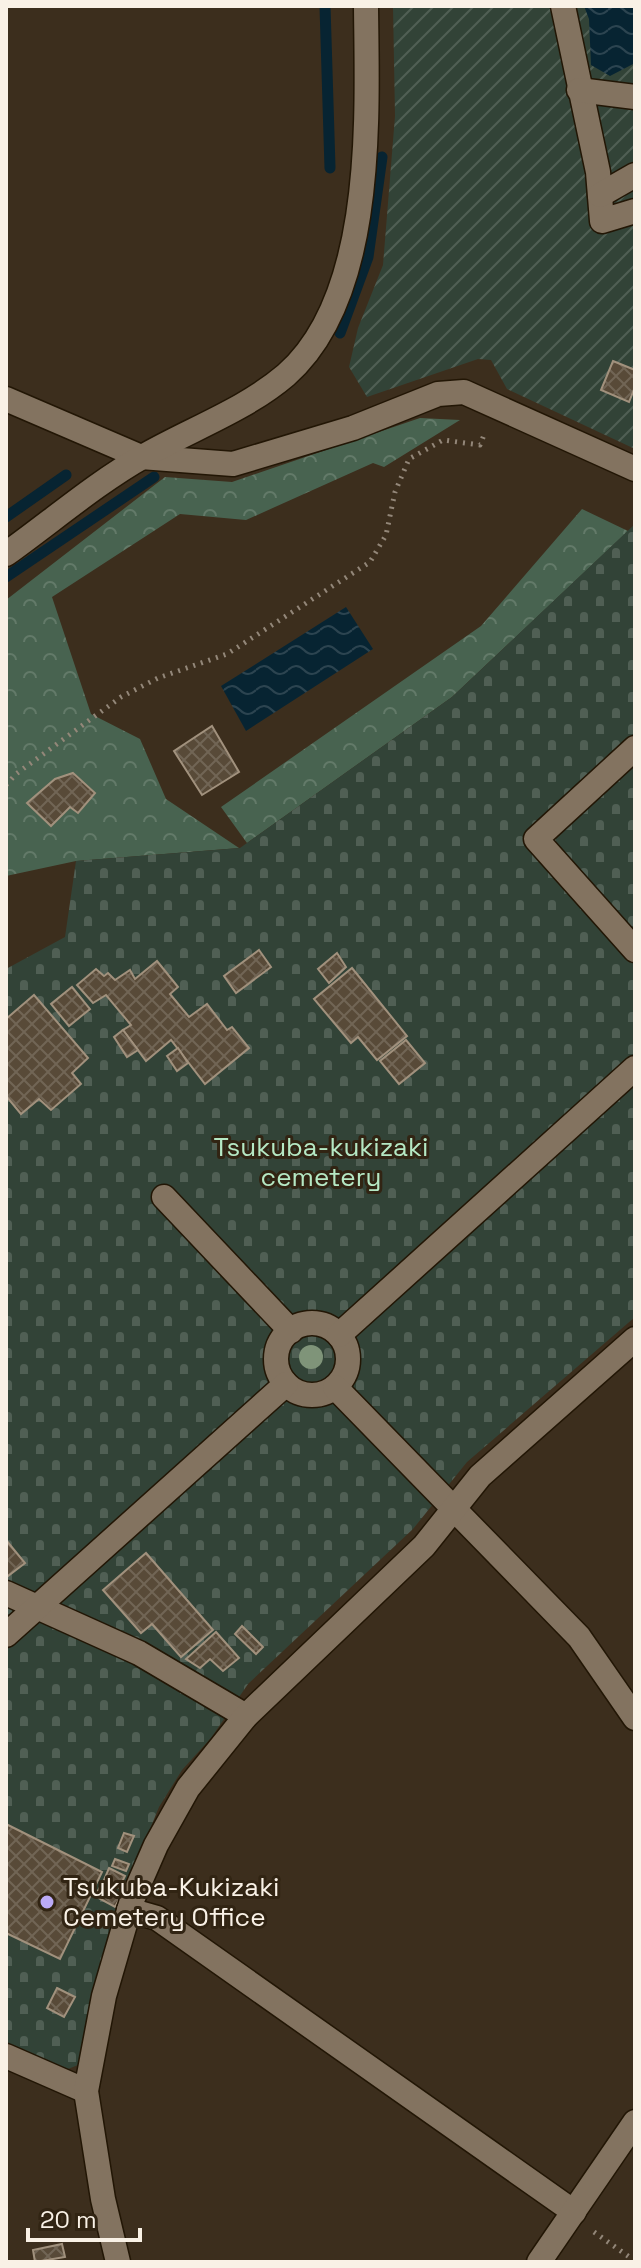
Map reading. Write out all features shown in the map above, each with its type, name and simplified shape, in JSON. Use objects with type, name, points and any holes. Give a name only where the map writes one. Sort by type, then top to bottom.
[{"type":"street","points":[[6,554],[141,457],[239,407],[287,374],[319,335],[335,304],[351,259],[367,133],[366,6]]},
{"type":"street","points":[[563,6],[600,195],[602,221],[635,211]]},
{"type":"street","points":[[579,90],[635,97]]},
{"type":"street","points":[[600,195],[635,175]]},
{"type":"street","points":[[6,399],[141,457],[233,464],[353,428],[438,394],[464,392],[635,469]]},
{"type":"street","points":[[635,748],[536,839],[635,950]]},
{"type":"street","points":[[339,1335],[635,1068]]},
{"type":"street","points":[[164,1197],[291,1331]]},
{"type":"street","points":[[321,1324],[339,1335],[345,1345],[347,1367],[335,1387],[326,1392],[305,1394],[286,1384],[276,1362],[282,1339],[291,1331],[300,1326],[321,1324]]},
{"type":"street","points":[[118,2262],[103,2199],[86,2091],[104,1996],[129,1910],[156,1845],[188,1788],[246,1716],[424,1546],[480,1476],[635,1339]]},
{"type":"street","points":[[6,1635],[286,1384]]},
{"type":"street","points":[[335,1387],[579,1637],[635,1718]]},
{"type":"street","points":[[6,1593],[139,1653],[246,1716]]},
{"type":"street","points":[[129,1910],[157,1918],[574,2212]]},
{"type":"street","points":[[6,2056],[86,2091]]},
{"type":"street","points":[[539,2262],[635,2122]]},
{"type":"path","points":[[6,785],[16,774],[121,697],[158,678],[227,654],[370,562],[386,535],[395,492],[409,459],[443,440],[480,445],[498,405]]},
{"type":"path","points":[[574,2212],[599,2237],[635,2261]]},
{"type":"green space","points":[[393,6],[635,6],[635,449],[507,389],[491,360],[478,359],[367,397],[349,367],[358,328],[383,265],[395,116]]},
{"type":"green space","points":[[420,418],[460,420],[384,467],[373,463],[246,520],[180,514],[52,597],[91,714],[140,739],[166,799],[239,848],[76,861],[6,876],[6,600],[165,477],[232,482]]},
{"type":"green space","points":[[582,509],[628,531],[452,697],[247,843],[221,807],[481,626]]},
{"type":"green space","name":"Tsukuba-kukizaki cemetery","points":[[635,524],[635,1317],[467,1462],[413,1529],[248,1684],[211,1738],[182,1770],[159,1807],[134,1868],[92,1999],[78,2065],[68,2069],[6,2043],[6,969],[65,937],[76,861],[240,848],[452,697]]},
{"type":"water","points":[[584,6],[635,6],[635,63],[610,76],[591,65],[589,19]]},
{"type":"water","points":[[346,607],[373,649],[246,731],[221,686]]},
{"type":"building","points":[[613,361],[635,370],[635,387],[629,402],[601,390]]},
{"type":"building","points":[[212,726],[239,772],[202,795],[174,751]]},
{"type":"building","points":[[73,773],[95,793],[78,813],[70,807],[51,826],[27,803],[55,779]]},
{"type":"building","points":[[259,950],[271,967],[236,993],[224,976]]},
{"type":"building","points":[[337,953],[346,967],[329,983],[318,969]]},
{"type":"building","points":[[157,961],[178,987],[170,994],[189,1017],[207,1004],[227,1030],[232,1027],[249,1048],[205,1084],[171,1040],[146,1061],[123,1030],[131,1025],[106,995],[93,1003],[77,985],[96,969],[104,976],[108,973],[115,980],[130,970],[135,979]]},
{"type":"building","points":[[352,968],[407,1036],[377,1060],[358,1037],[351,1043],[314,999]]},
{"type":"building","points":[[72,987],[90,1009],[69,1026],[51,1004]]},
{"type":"building","points":[[34,995],[88,1058],[72,1073],[81,1084],[51,1110],[39,1099],[21,1114],[6,1096],[6,1019]]},
{"type":"building","points":[[123,1030],[138,1050],[127,1057],[114,1037]]},
{"type":"building","points":[[406,1040],[425,1063],[399,1084],[380,1061]]},
{"type":"building","points":[[178,1048],[188,1063],[177,1071],[167,1056]]},
{"type":"building","points":[[6,1540],[25,1563],[8,1576],[6,1575]]},
{"type":"building","points":[[146,1553],[213,1630],[181,1657],[152,1624],[141,1633],[103,1590]]},
{"type":"building","points":[[242,1626],[263,1647],[256,1654],[235,1634]]},
{"type":"building","points":[[216,1632],[239,1658],[223,1671],[210,1659],[200,1668],[186,1659]]},
{"type":"building","name":"Tsukuba-Kukizaki Cemetery Office","points":[[6,1824],[102,1872],[60,1959],[6,1933]]},
{"type":"building","points":[[124,1833],[134,1836],[127,1852],[118,1848]]},
{"type":"building","points":[[115,1859],[129,1864],[126,1871],[112,1866]]},
{"type":"building","points":[[109,1868],[125,1876],[119,1888],[104,1880]]},
{"type":"building","points":[[101,1885],[121,1896],[115,1907],[95,1896]]},
{"type":"building","points":[[57,1988],[75,1997],[64,2017],[47,2008]]},
{"type":"building","points":[[62,2244],[65,2257],[35,2262],[33,2250]]},
{"type":"waterway","points":[[325,6],[330,168]]},
{"type":"waterway","points":[[340,333],[368,257],[382,157]]},
{"type":"waterway","points":[[6,517],[66,475]]},
{"type":"waterway","points":[[6,577],[154,477]]},
{"type":"place","name":"Tsukuba-Kukizaki Cemetery Office","points":[[47,1902]]}]
